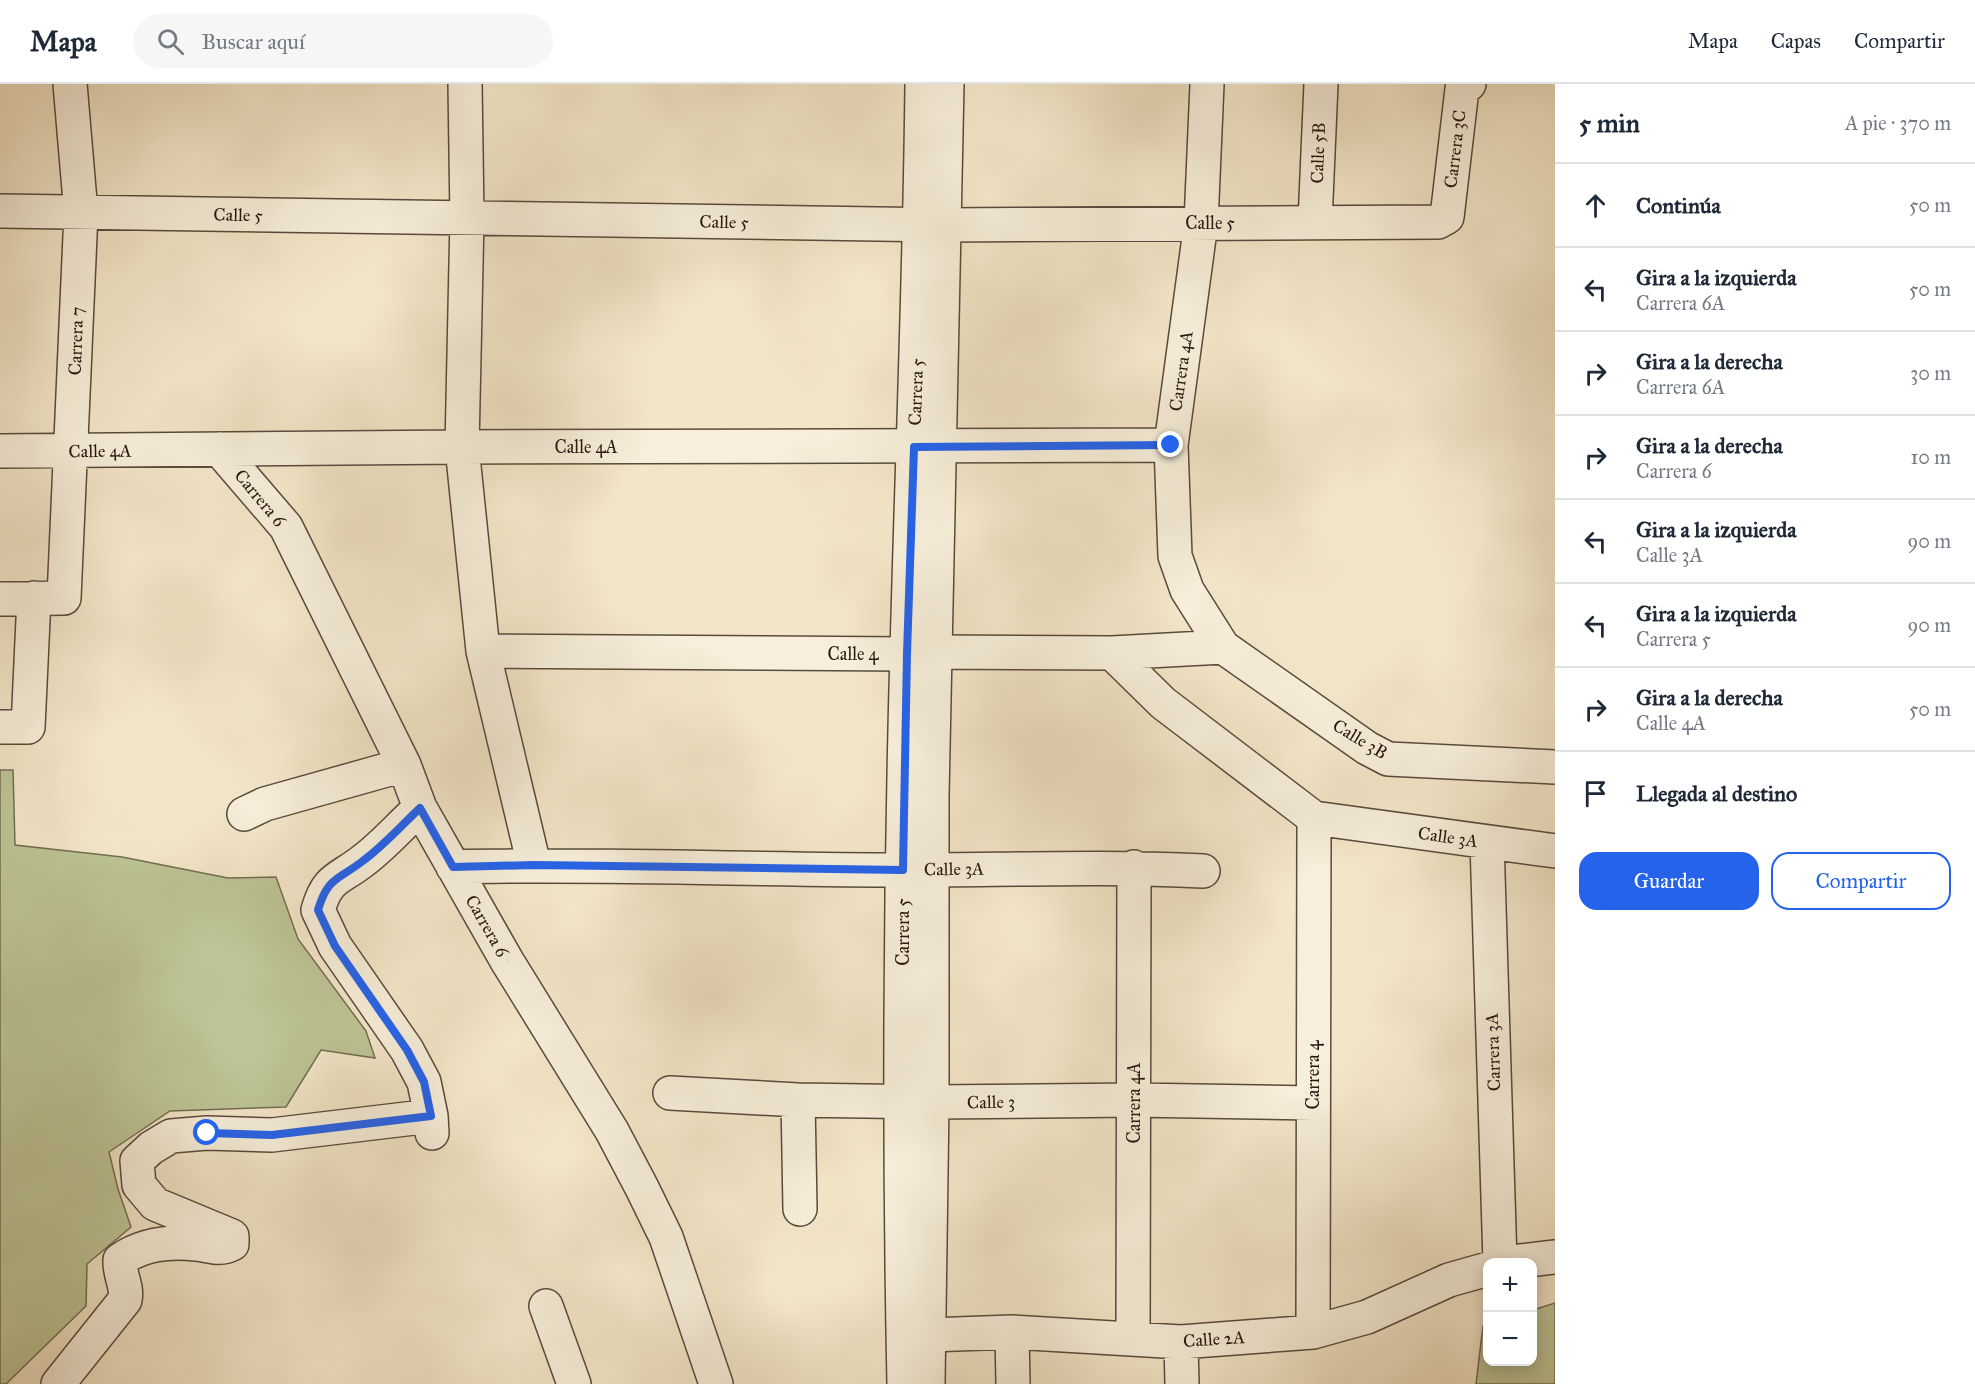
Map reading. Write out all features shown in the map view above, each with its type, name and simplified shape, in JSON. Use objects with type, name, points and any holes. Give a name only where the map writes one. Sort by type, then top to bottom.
[{"type":"street","name":"Carrera 7","points":[[14,727],[49,598],[71,451],[81,213],[70,84]]},
{"type":"street","points":[[465,84],[467,218],[462,447],[483,651],[534,865]]},
{"type":"street","name":"Carrera 5","points":[[922,84],[932,225]]},
{"type":"street","name":"Carrera 5","points":[[904,1384],[916,1101],[920,653],[932,225],[947,84]]},
{"type":"street","name":"Carrera 4A","points":[[1207,84],[1201,223],[1171,445],[1175,556],[1187,590],[1223,647]]},
{"type":"street","name":"Calle 5B","points":[[1315,222],[1321,84]]},
{"type":"street","name":"Carrera 3C","points":[[1447,217],[1462,89],[1468,84]]},
{"type":"street","name":"Calle 5","points":[[0,211],[932,225],[1438,222],[1447,217]]},
{"type":"street","name":"Calle 4A","points":[[0,451],[1171,445]]},
{"type":"street","name":"Carrera 6","points":[[219,449],[286,527],[404,765],[420,808],[507,961],[577,1072],[642,1188],[666,1237],[716,1384]]},
{"type":"street","points":[[0,599],[49,598]]},
{"type":"street","name":"Calle 4","points":[[483,651],[1112,653],[1223,647]]},
{"type":"street","name":"Calle 3B","points":[[1223,647],[1367,748],[1388,759],[1555,767]]},
{"type":"street","name":"Calle 3A","points":[[1112,653],[1162,703],[1314,819],[1555,851]]},
{"type":"street","points":[[244,814],[266,804],[404,765]]},
{"type":"street","points":[[58,1384],[125,1300],[127,1291],[119,1272],[120,1260],[153,1244],[195,1244],[223,1248],[232,1244],[232,1236],[155,1203],[139,1185],[137,1161],[151,1148],[171,1136],[207,1133],[272,1135],[432,1124],[424,1082],[407,1050],[335,946],[318,910],[323,893],[338,876],[363,861],[420,808]]},
{"type":"street","name":"Carrera 4","points":[[1313,1332],[1314,819]]},
{"type":"street","name":"Carrera 3A","points":[[1487,842],[1500,1258]]},
{"type":"street","name":"Calle 3A","points":[[453,867],[534,865],[917,870],[1134,867],[1203,871]]},
{"type":"street","name":"Carrera 4A","points":[[1133,1339],[1134,867]]},
{"type":"street","name":"Calle 3","points":[[670,1093],[798,1100],[1135,1100],[1313,1103]]},
{"type":"street","points":[[798,1100],[800,1209]]},
{"type":"street","name":"Carrera 5","points":[[916,1101],[929,1335],[928,1384]]},
{"type":"street","points":[[1537,1260],[1555,1257]]},
{"type":"street","name":"Calle 2A","points":[[929,1335],[1012,1332],[1181,1342],[1313,1332],[1367,1317],[1449,1280],[1483,1270]]},
{"type":"street","points":[[546,1306],[574,1384]]},
{"type":"street","points":[[1012,1332],[1013,1384]]},
{"type":"street","points":[[1181,1342],[1182,1384]]},
{"type":"green space","points":[[0,770],[13,770],[15,845],[122,857],[228,878],[276,877],[298,939],[366,1031],[375,1058],[321,1050],[286,1107],[170,1111],[109,1152],[131,1227],[87,1264],[86,1306],[6,1384],[0,1384]]},
{"type":"green space","points":[[1555,1303],[1555,1384],[1476,1384],[1483,1326],[1483,1366],[1537,1366],[1537,1309]]},
{"type":"route","points":[[207,1133],[272,1135],[431,1116],[424,1082],[407,1050],[335,946],[318,910],[323,893],[338,876],[363,861],[420,808],[453,867],[534,865],[903,870],[914,447],[1171,445]]}]
